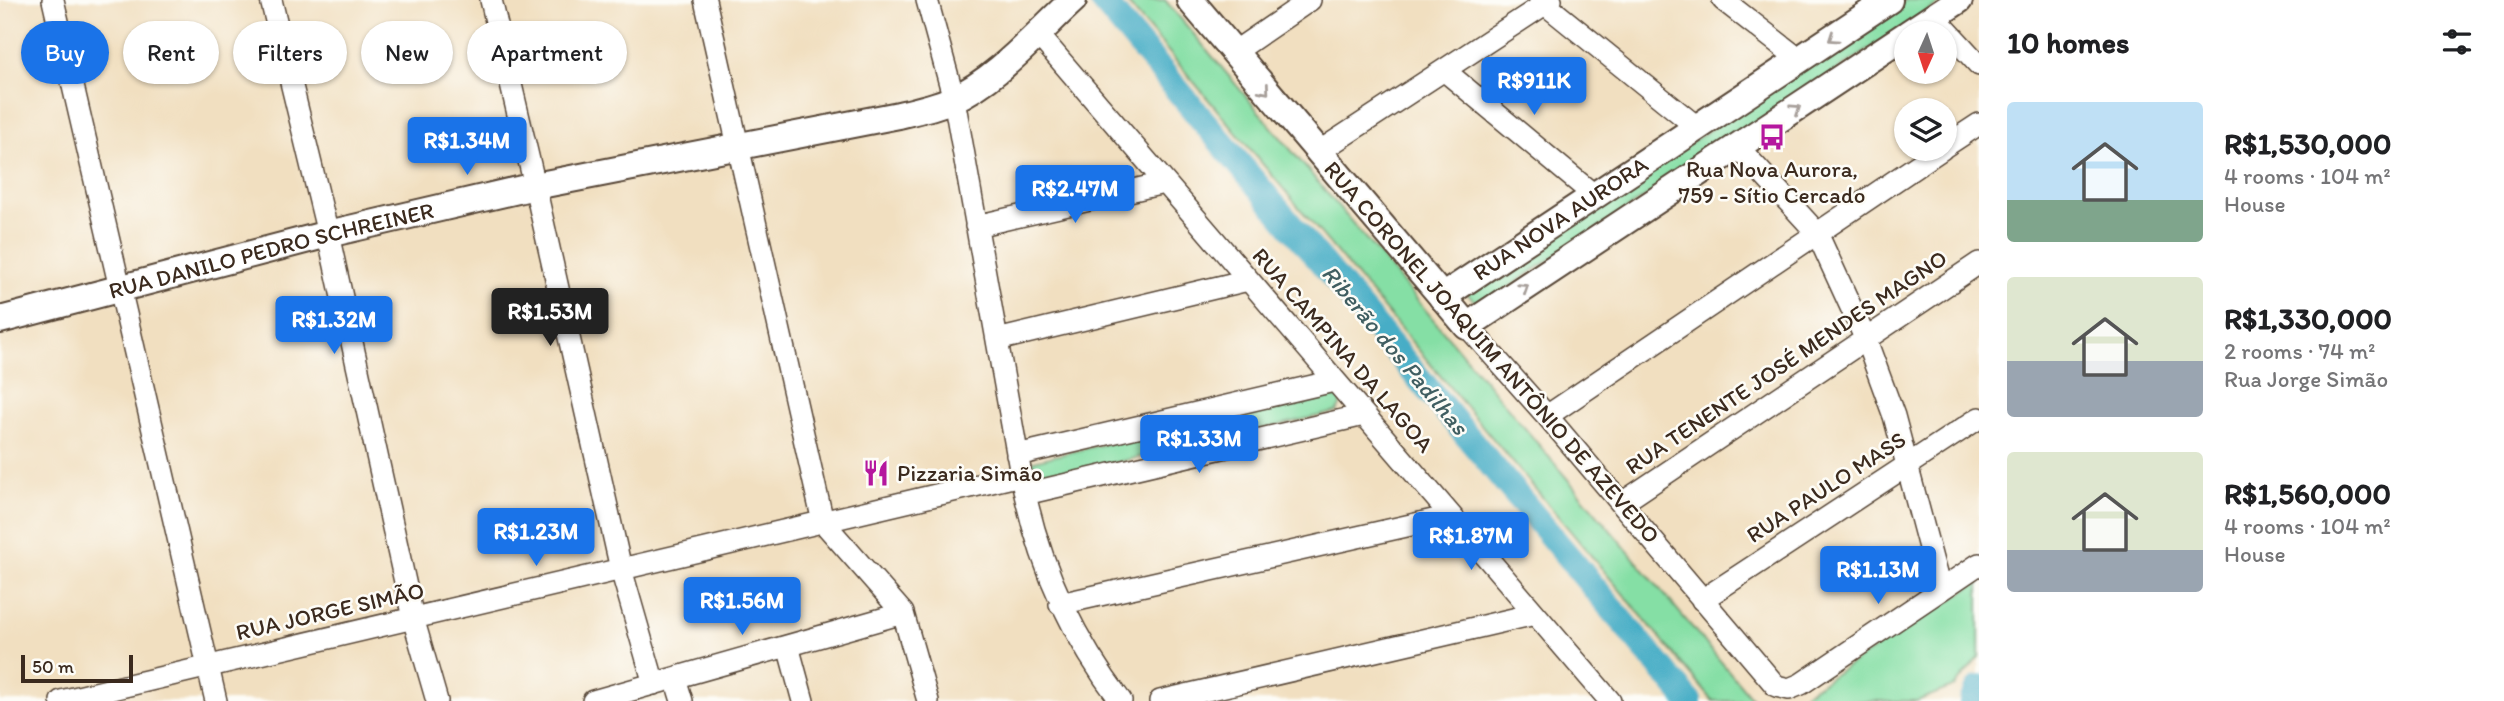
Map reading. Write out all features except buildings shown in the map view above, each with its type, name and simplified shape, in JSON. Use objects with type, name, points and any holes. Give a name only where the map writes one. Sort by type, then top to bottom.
[{"type":"main road","name":"RUA CORONEL JOAQUIM ANTÔNIO DE AZEVEDO","points":[[1190,0],[1467,326]]},
{"type":"main road","name":"RUA NOVA AURORA","points":[[1442,297],[1889,0]]},
{"type":"main road","name":"RUA NOVA AURORA","points":[[1926,21],[1959,0]]},
{"type":"main road","name":"RUA DANILO PEDRO SCHREINER","points":[[0,320],[328,234],[536,186],[909,113],[954,99],[998,68],[1070,3]]},
{"type":"main road","name":"RUA NOVA AURORA","points":[[1467,326],[1894,43]]},
{"type":"street","points":[[53,0],[216,701]]},
{"type":"street","points":[[271,0],[328,234],[414,618],[437,701]]},
{"type":"street","points":[[491,0],[536,186],[621,569],[654,684]]},
{"type":"street","points":[[705,0],[823,522],[904,613],[928,701]]},
{"type":"street","points":[[926,0],[954,99],[1021,475],[1035,537],[1060,604],[1081,645],[1121,701]]},
{"type":"street","points":[[1233,52],[1310,0]]},
{"type":"street","points":[[1723,0],[1800,60]]},
{"type":"street","points":[[1320,151],[1445,71],[1546,1],[1698,128]]},
{"type":"street","points":[[1934,16],[1979,65]]},
{"type":"street","name":"RUA CAMPINA DA LAGOA","points":[[1037,33],[1610,701]]},
{"type":"street","points":[[1445,71],[1595,196]]},
{"type":"street","points":[[1957,139],[1979,124]]},
{"type":"street","points":[[1738,147],[1817,233],[1866,340],[1894,416],[1940,589],[1979,564]]},
{"type":"street","points":[[1547,416],[1924,161]]},
{"type":"street","points":[[976,226],[1164,183]]},
{"type":"street","name":"RUA TENENTE JOSÉ MENDES MAGNO","points":[[1622,503],[1979,263]]},
{"type":"street","points":[[997,340],[1248,280]]},
{"type":"street","name":"RUA CORONEL JOAQUIM ANTÔNIO DE AZEVEDO","points":[[1467,326],[1622,503],[1776,686],[1789,689],[1801,684],[1940,589]]},
{"type":"street","name":"RUA JORGE SIMÃO","points":[[61,701],[1021,475],[1334,381]]},
{"type":"street","name":"RUA JORGE SIMÃO","points":[[1021,475],[1364,415]]},
{"type":"street","name":"RUA PAULO MASS","points":[[1702,600],[1979,418]]},
{"type":"street","points":[[1060,604],[1451,516]]},
{"type":"street","points":[[593,701],[904,613]]},
{"type":"street","points":[[1160,701],[1535,614]]},
{"type":"street","points":[[788,646],[803,701]]},
{"type":"street","points":[[675,678],[682,701]]},
{"type":"green space","points":[[1125,0],[1165,0],[1754,701],[1713,701]]},
{"type":"green space","points":[[1906,0],[1944,0],[1912,21],[1894,21],[1894,33],[1480,306],[1465,292]]},
{"type":"green space","points":[[1324,392],[1332,393],[1340,401],[1336,412],[1040,480],[1032,472],[1033,461]]},
{"type":"green space","points":[[1979,582],[1979,657],[1955,686],[1917,701],[1793,701]]},
{"type":"waterway","name":"Riberão dos Padilhas","points":[[1102,0],[1689,701]]},
{"type":"waterway","points":[[1972,701],[1979,688]]},
{"type":"place","name":"Rua Nova Aurora, 759 - Sítio Cercado","points":[[1772,137]]},
{"type":"place","name":"Pizzaria Simão","points":[[876,473]]}]
